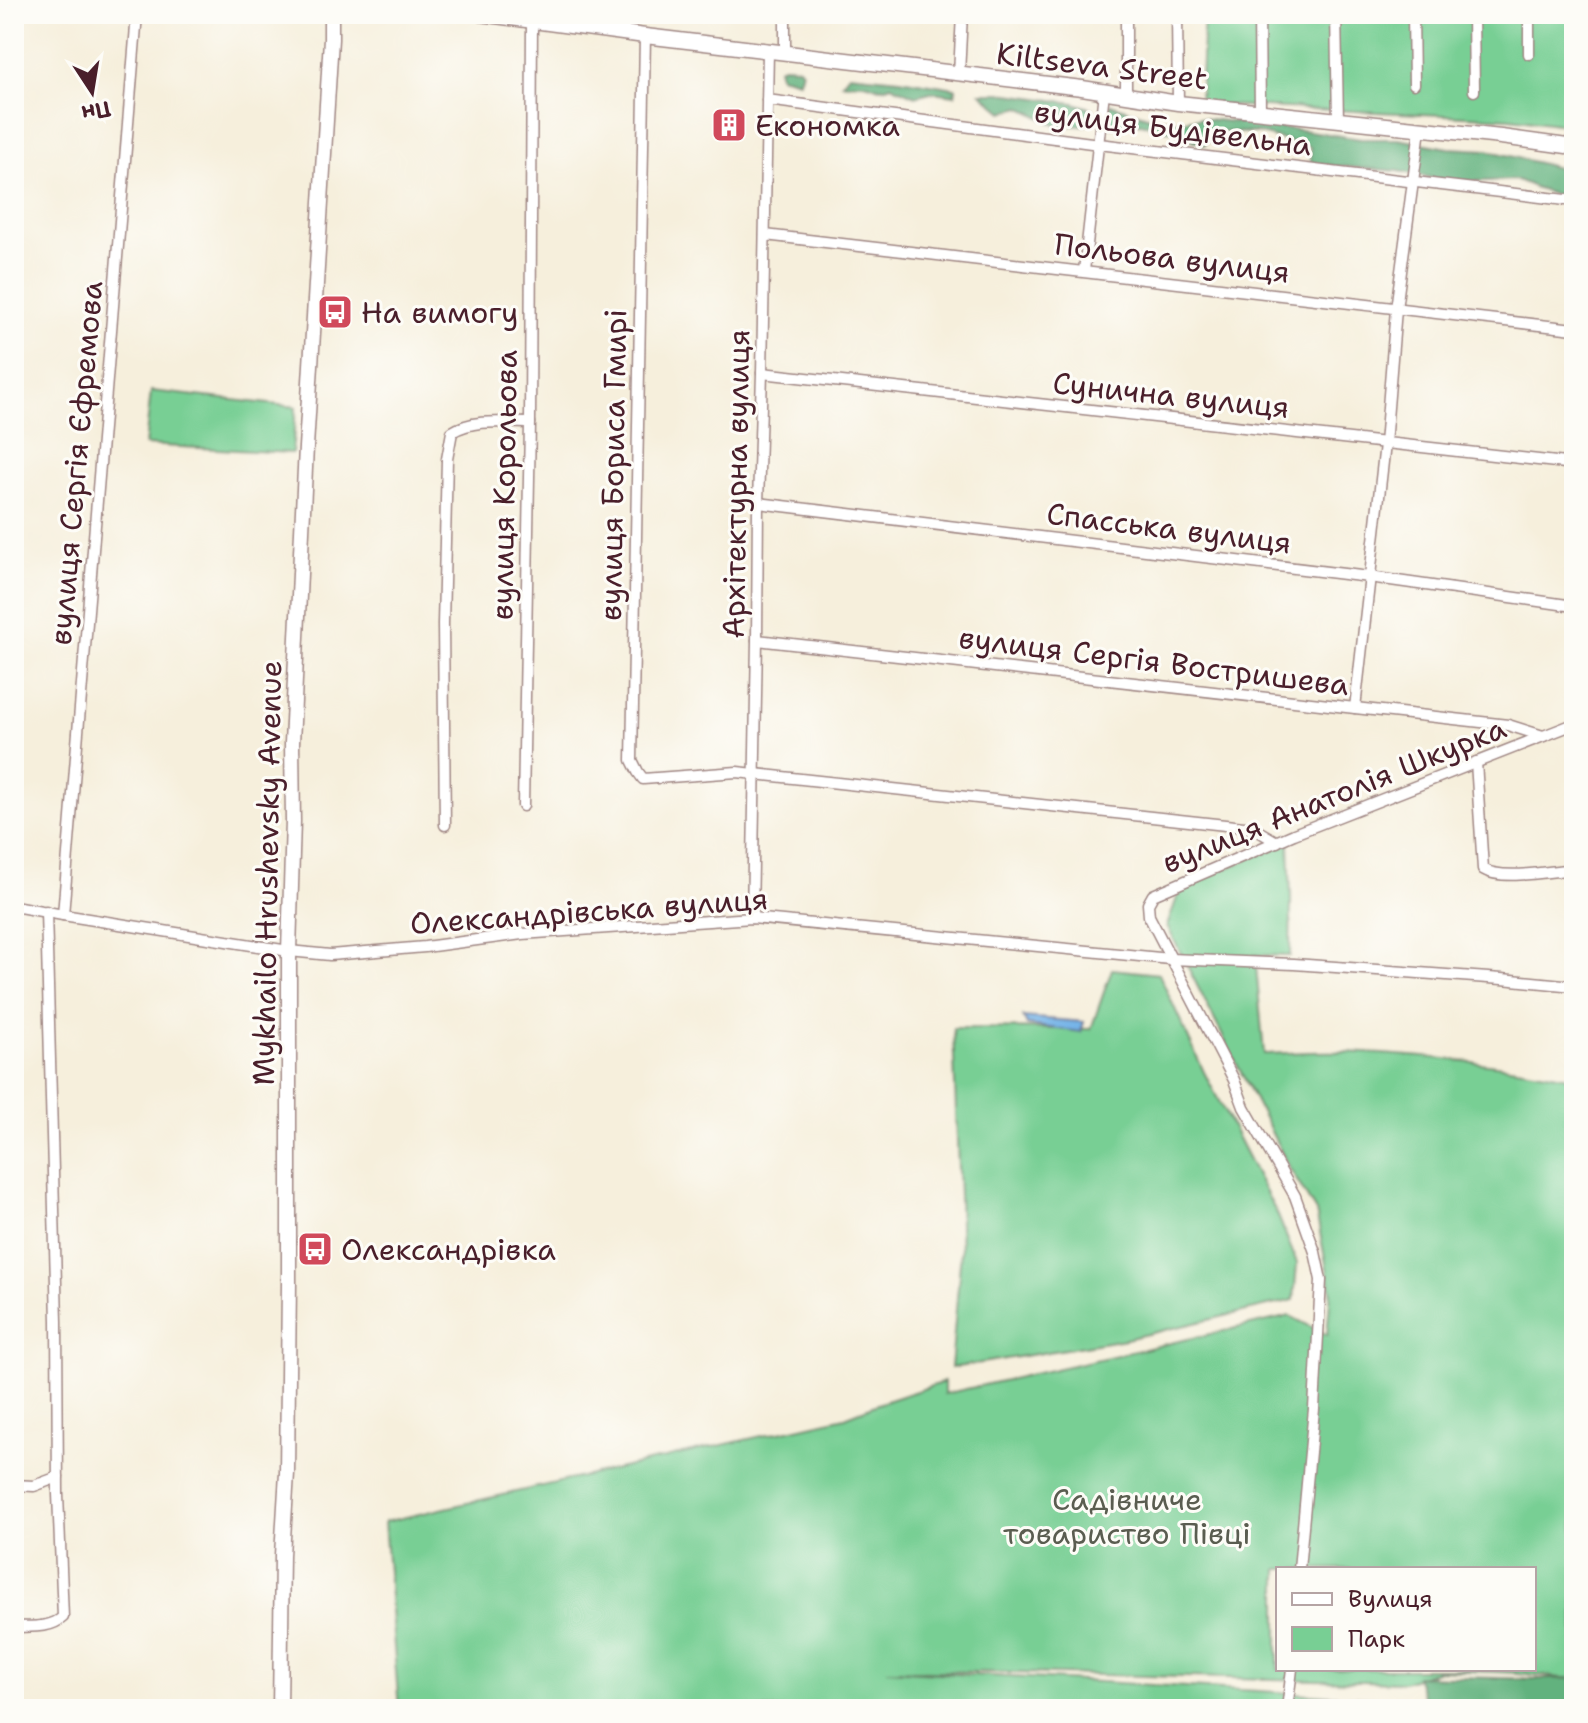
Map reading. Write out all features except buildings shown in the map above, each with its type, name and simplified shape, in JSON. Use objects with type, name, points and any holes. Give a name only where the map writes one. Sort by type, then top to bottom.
[{"type":"street","name":"вулиця Сергія Єфремова","points":[[63,915],[137,14]]},
{"type":"street","name":"Mykhailo Hrushevsky Avenue","points":[[280,1709],[282,1555],[287,1473],[292,743],[306,447],[333,14]]},
{"type":"street","name":"Kiltseva Street","points":[[480,14],[1178,103],[1574,147]]},
{"type":"street","points":[[611,31],[615,14]]},
{"type":"street","points":[[785,14],[785,52]]},
{"type":"street","points":[[959,74],[962,14]]},
{"type":"street","points":[[1126,14],[1126,96]]},
{"type":"street","points":[[1177,14],[1178,103]]},
{"type":"street","points":[[1259,14],[1260,111]]},
{"type":"street","points":[[1336,14],[1338,121]]},
{"type":"street","points":[[1413,14],[1414,84]]},
{"type":"street","points":[[1473,14],[1474,91]]},
{"type":"street","points":[[1529,14],[1529,54]]},
{"type":"street","name":"вулиця Корольова","points":[[523,806],[530,423],[532,21]]},
{"type":"street","name":"вулиця Бориса Гмирі","points":[[645,36],[632,760],[643,779],[737,772],[755,775]]},
{"type":"street","name":"Архітектурна вулиця","points":[[752,918],[768,51]]},
{"type":"street","points":[[1084,271],[1104,92]]},
{"type":"street","name":"вулиця Будівельна","points":[[767,100],[1099,144],[1574,201]]},
{"type":"street","points":[[1355,708],[1385,444],[1396,309],[1420,129]]},
{"type":"street","name":"Польова вулиця","points":[[765,235],[1574,329]]},
{"type":"street","name":"Сунична вулиця","points":[[762,373],[1574,464]]},
{"type":"street","points":[[445,825],[443,624],[450,440],[452,432],[473,423],[530,423]]},
{"type":"street","name":"Спасська вулиця","points":[[758,503],[1369,577],[1574,606]]},
{"type":"street","name":"вулиця Сергія Востришева","points":[[757,640],[1508,725],[1543,736]]},
{"type":"street","name":"вулиця Анатолія Шкурка","points":[[1299,1567],[1320,1314],[1321,1280],[1315,1252],[1295,1196],[1244,1107],[1234,1080],[1149,916],[1148,904],[1153,895],[1277,842],[1574,724]]},
{"type":"street","points":[[1476,762],[1483,869],[1491,874],[1512,874],[1574,869]]},
{"type":"street","points":[[755,775],[1253,828],[1277,842]]},
{"type":"street","name":"Олександрівська вулиця","points":[[14,906],[330,955],[522,934],[752,918],[1170,959],[1294,964],[1574,986]]},
{"type":"street","points":[[14,1627],[49,1625],[63,1617],[46,911]]},
{"type":"street","points":[[14,1485],[34,1486],[58,1477]]},
{"type":"street","points":[[1287,1709],[1292,1671]]},
{"type":"green space","points":[[1204,14],[1574,14],[1574,126],[1510,118],[1200,104]]},
{"type":"green space","points":[[799,67],[802,71],[799,81],[780,76],[778,68]]},
{"type":"green space","points":[[849,74],[956,88],[955,95],[931,92],[915,96],[891,85],[879,88],[863,83],[842,83]]},
{"type":"green space","points":[[981,93],[1074,103],[1093,109],[1087,125],[1057,126],[1021,107],[1003,112]]},
{"type":"green space","points":[[1110,104],[1150,117],[1179,121],[1200,118],[1361,139],[1398,139],[1449,148],[1487,150],[1574,172],[1574,197],[1554,195],[1517,180],[1452,182],[1398,171],[1311,164],[1310,147],[1257,133],[1219,132],[1204,145],[1178,133],[1140,123],[1106,127]]},
{"type":"green space","points":[[151,391],[296,407],[292,453],[145,445]]},
{"type":"green space","name":"Садівниче товариство Півці","points":[[1289,843],[1290,956],[1255,955],[1264,1054],[1333,1052],[1401,1055],[1488,1064],[1574,1078],[1574,1678],[1466,1671],[1536,1671],[1536,1567],[1276,1567],[1276,1671],[1436,1671],[1404,1682],[887,1670],[1574,1709],[399,1709],[384,1522],[845,1417],[944,1382],[944,1394],[1290,1316],[1327,1335],[1331,1289],[1316,1212],[1290,1169],[1167,926],[1178,895],[1192,882]]},
{"type":"green space","points":[[1112,969],[1159,974],[1204,1072],[1278,1216],[1297,1263],[1294,1300],[1126,1339],[951,1368],[961,1251],[953,1028],[1091,1029]]},
{"type":"green space","points":[[1416,1676],[1574,1678],[1574,1709],[1427,1709]]},
{"type":"water","points":[[1023,1017],[1084,1022],[1081,1032],[1027,1025]]},
{"type":"place","name":"Економка","points":[[729,125]]},
{"type":"place","name":"На вимогу","points":[[335,312]]},
{"type":"place","name":"Олександрівка","points":[[315,1249]]}]
